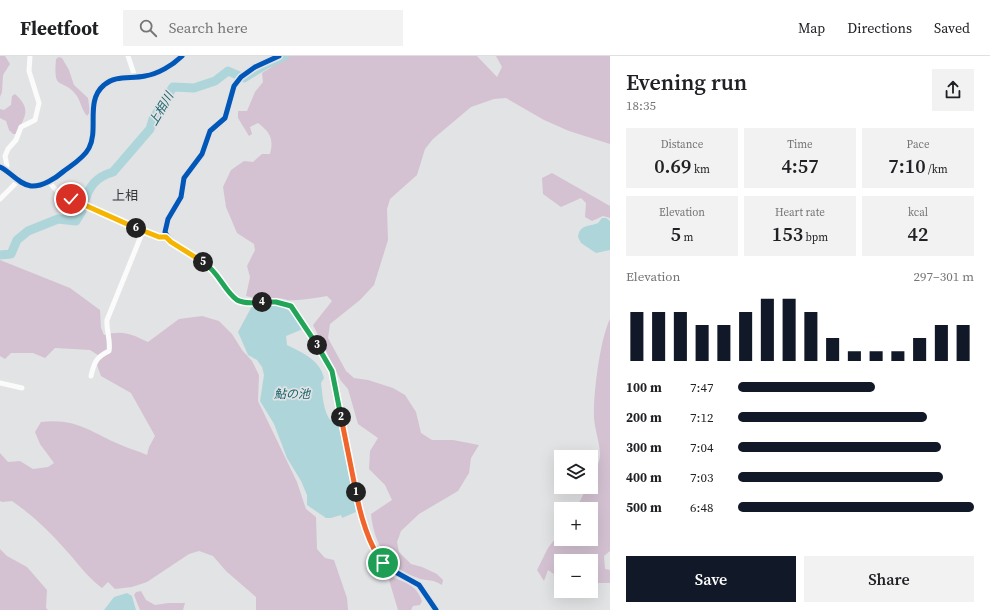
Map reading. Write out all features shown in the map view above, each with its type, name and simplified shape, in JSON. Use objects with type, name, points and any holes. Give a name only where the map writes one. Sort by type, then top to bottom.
[{"type":"street","points":[[6,170],[7,166],[5,156],[8,149],[16,140],[21,127],[35,120],[38,108],[38,96],[29,71],[30,56]]},
{"type":"street","points":[[128,56],[135,77]]},
{"type":"street","points":[[0,167],[6,170],[18,181],[31,186],[48,181],[62,173],[89,149],[95,98],[98,91],[111,80],[152,74],[176,62],[182,56]]},
{"type":"street","points":[[279,56],[260,64],[241,78],[231,93],[224,120],[210,131],[202,154],[184,178],[181,197],[166,224],[166,237],[171,242],[214,270],[237,300],[249,303],[276,302],[291,306],[294,309],[332,371],[358,500],[362,516],[378,556],[390,569],[419,585],[436,610]]},
{"type":"street","points":[[0,199],[18,181]]},
{"type":"street","points":[[48,181],[65,197],[143,231],[159,237],[166,237]]},
{"type":"street","points":[[91,376],[95,361],[101,354],[109,350],[110,346],[106,330],[107,320],[143,231]]},
{"type":"street","points":[[0,383],[22,388]]},
{"type":"shaded area","points":[[0,56],[5,56],[10,64],[3,75],[2,92],[0,97]]},
{"type":"shaded area","points":[[289,56],[477,56],[497,77],[502,67],[496,56],[610,56],[610,144],[569,131],[544,120],[506,98],[494,99],[471,107],[433,139],[425,149],[417,175],[390,199],[387,209],[388,240],[374,285],[360,300],[330,324],[328,338],[346,371],[354,378],[368,380],[393,388],[405,395],[416,412],[421,433],[432,440],[453,440],[479,445],[471,458],[469,473],[458,491],[419,514],[401,531],[397,542],[399,552],[411,564],[437,574],[443,580],[442,585],[407,574],[398,568],[384,554],[375,535],[371,514],[392,500],[385,485],[369,469],[370,451],[378,438],[358,424],[348,389],[341,381],[313,325],[332,301],[327,296],[307,299],[266,300],[246,296],[250,277],[247,266],[255,250],[254,244],[237,233],[226,207],[223,187],[231,170],[244,161],[253,162],[262,154],[270,154],[272,144],[270,136],[266,130],[258,123],[250,127],[252,134],[249,136],[238,118],[238,111],[247,111],[255,92],[263,82],[262,73]]},
{"type":"shaded area","points":[[59,57],[62,58],[69,70],[74,85],[88,98],[90,112],[87,116],[77,96],[72,90],[57,81],[55,70],[56,59]]},
{"type":"shaded area","points":[[15,94],[24,104],[25,113],[16,134],[13,134],[9,130],[6,121],[0,118],[0,109],[4,110],[11,105],[12,96]]},
{"type":"shaded area","points":[[552,173],[610,206],[610,218],[603,216],[592,221],[585,217],[586,203],[581,198],[561,207],[543,194],[542,178]]},
{"type":"shaded area","points":[[0,260],[70,288],[100,310],[101,328],[104,335],[122,333],[148,342],[179,319],[202,316],[219,321],[232,334],[242,350],[252,361],[259,375],[258,401],[297,482],[306,509],[316,517],[317,549],[325,558],[334,560],[347,598],[348,610],[256,610],[256,597],[226,571],[213,556],[199,551],[189,554],[147,582],[132,587],[115,589],[108,582],[102,588],[82,569],[58,541],[33,517],[12,501],[0,501],[0,453],[8,462],[20,461],[33,469],[48,467],[54,463],[40,444],[35,432],[41,422],[54,421],[74,424],[147,455],[149,447],[155,436],[131,393],[101,376],[97,365],[101,357],[90,350],[55,348],[45,358],[33,353],[11,353],[5,359],[0,356]]},
{"type":"shaded area","points":[[610,319],[610,551],[604,556],[605,569],[610,570],[610,583],[598,583],[598,554],[554,554],[554,574],[548,570],[544,581],[537,570],[548,548],[554,540],[554,546],[598,546],[598,502],[580,502],[584,494],[598,494],[598,464],[600,455],[595,428],[594,408],[600,353],[606,328]]},
{"type":"shaded area","points":[[0,549],[7,556],[27,567],[47,590],[46,608],[48,610],[0,610]]},
{"type":"shaded area","points":[[392,577],[407,583],[414,588],[422,601],[420,605],[413,606],[411,610],[398,610],[389,580]]},
{"type":"shaded area","points":[[141,591],[146,600],[155,605],[185,603],[183,610],[140,610],[134,595],[136,592]]},
{"type":"water","points":[[602,218],[606,218],[610,221],[610,250],[596,253],[581,243],[578,237],[583,228],[598,223]]},
{"type":"water","name":"鮎の池","points":[[252,306],[282,307],[292,314],[303,329],[286,336],[287,345],[310,358],[319,366],[322,372],[324,378],[321,383],[323,402],[330,420],[334,424],[340,426],[356,512],[342,518],[341,515],[326,518],[307,505],[307,495],[301,481],[287,458],[274,424],[260,401],[264,375],[262,367],[257,360],[248,355],[238,332]]},
{"type":"water","points":[[127,593],[132,596],[136,610],[104,610],[114,597]]},
{"type":"waterway","name":"上相川","points":[[84,203],[88,192],[94,183],[107,174],[113,172],[150,129],[153,119],[173,87],[194,88],[215,81],[228,71],[244,78],[265,65],[285,56]]},
{"type":"waterway","name":"上相川","points":[[0,255],[11,254],[17,240],[28,231],[58,219],[76,221],[82,211]]},
{"type":"cycle path","points":[[0,167],[26,185],[40,185],[53,179],[74,164],[87,152],[92,140],[95,99],[98,92],[104,85],[113,80],[150,75],[170,66],[182,56]]},
{"type":"cycle path","points":[[279,56],[255,67],[241,77],[234,86],[225,118],[210,131],[202,154],[184,178],[181,197],[168,219],[165,232],[172,241],[210,268],[229,293],[238,300],[252,303],[281,303],[294,309],[332,371],[362,517],[377,556],[390,569],[419,585],[436,610]]},
{"type":"district","name":"上相","points":[[125,195]]},
{"type":"route","points":[[71,199],[143,231],[159,237],[166,237],[171,242],[214,270],[230,293],[237,300],[249,303],[276,302],[291,306],[294,309],[324,355],[332,371],[339,411],[362,516],[378,556],[383,563]]}]
